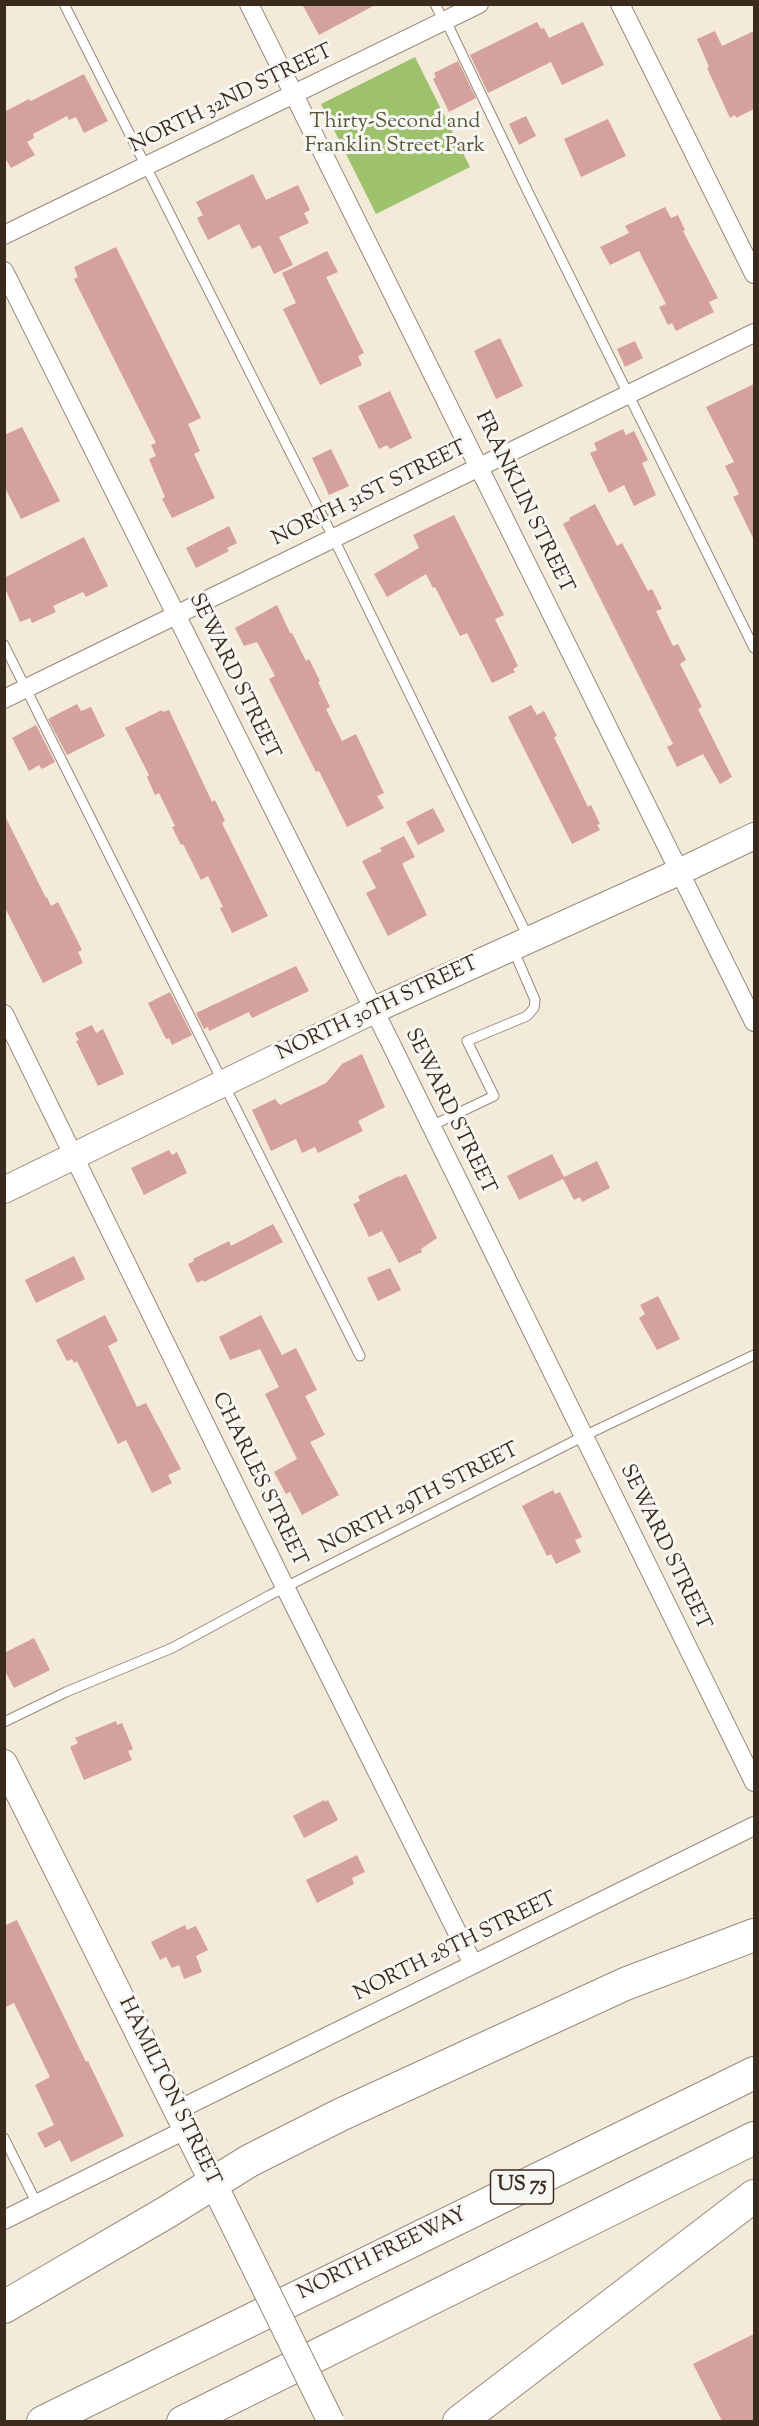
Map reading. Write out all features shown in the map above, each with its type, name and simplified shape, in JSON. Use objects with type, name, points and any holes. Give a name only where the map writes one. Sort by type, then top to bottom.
[{"type":"highway","points":[[4,2307],[262,2153],[507,2036],[625,1984],[754,1935]]},
{"type":"highway","name":"NORTH FREEWAY","points":[[43,2421],[754,2073]]},
{"type":"highway","name":"US 75","points":[[183,2421],[754,2138]]},
{"type":"highway","points":[[459,2421],[754,2196]]},
{"type":"main road","name":"NORTH 30TH STREET","points":[[4,1190],[374,1010],[681,872],[754,836]]},
{"type":"main road","name":"HAMILTON STREET","points":[[4,1762],[331,2421]]},
{"type":"street","name":"FRANKLIN STREET","points":[[249,4],[754,1022]]},
{"type":"street","name":"NORTH 32ND STREET","points":[[4,235],[479,4]]},
{"type":"street","points":[[620,4],[754,274]]},
{"type":"street","name":"SEWARD STREET","points":[[4,271],[374,1010],[754,1782]]},
{"type":"street","name":"NORTH 31ST STREET","points":[[4,699],[176,613],[754,333]]},
{"type":"street","name":"CHARLES STREET","points":[[4,1014],[473,1964]]},
{"type":"street","name":"NORTH 28TH STREET","points":[[4,2220],[37,2204],[182,2120],[473,1964],[754,1826]]},
{"type":"lane","points":[[64,4],[333,537],[521,943],[536,1000],[534,1008],[527,1016],[467,1041],[494,1096],[431,1126]]},
{"type":"lane","points":[[435,4],[754,648]]},
{"type":"lane","points":[[4,645],[360,1356]]},
{"type":"lane","name":"NORTH 29TH STREET","points":[[4,1722],[66,1692],[172,1648],[285,1587],[413,1525],[584,1436],[754,1355]]},
{"type":"lane","points":[[4,2138],[37,2204]]},
{"type":"green space","name":"Thirty-Second and Franklin Street Park","points":[[415,57],[470,167],[376,214],[321,104]]},
{"type":"building","points":[[302,4],[377,4],[319,35]]},
{"type":"building","points":[[537,22],[541,29],[544,28],[549,38],[583,22],[604,65],[562,85],[551,62],[488,93],[470,55]]},
{"type":"building","points":[[715,31],[722,46],[754,31],[754,109],[736,118],[735,115],[730,118],[707,68],[709,67],[697,39]]},
{"type":"building","points":[[458,61],[476,98],[449,112],[433,79],[436,77],[434,73]]},
{"type":"building","points":[[84,74],[108,121],[84,133],[76,117],[69,120],[67,116],[33,134],[34,138],[27,142],[35,155],[11,168],[4,156],[4,112]]},
{"type":"building","points":[[526,116],[536,136],[519,145],[509,124]]},
{"type":"building","points":[[608,119],[626,156],[581,177],[564,139]]},
{"type":"building","points":[[253,174],[266,200],[298,185],[310,210],[304,213],[309,223],[279,237],[293,265],[274,274],[260,245],[252,249],[239,224],[208,240],[197,218],[203,215],[196,202]]},
{"type":"building","points":[[665,207],[671,218],[678,215],[685,230],[683,231],[718,298],[709,302],[714,312],[676,331],[672,323],[668,325],[659,307],[666,304],[639,251],[610,265],[600,247],[629,233],[625,226]]},
{"type":"building","points":[[116,247],[201,418],[188,424],[200,451],[194,454],[215,498],[172,518],[162,499],[165,497],[149,459],[156,456],[151,445],[156,443],[74,279],[78,277],[74,267]]},
{"type":"building","points":[[327,251],[338,272],[326,277],[364,353],[358,356],[362,365],[320,385],[283,309],[296,303],[282,273]]},
{"type":"building","points":[[500,338],[523,386],[496,399],[474,351]]},
{"type":"building","points":[[635,341],[643,358],[625,367],[617,349]]},
{"type":"building","points":[[754,384],[754,540],[733,497],[739,494],[725,466],[734,462],[706,407]]},
{"type":"building","points":[[390,391],[412,438],[390,449],[387,445],[379,449],[358,406]]},
{"type":"building","points":[[22,427],[60,501],[21,519],[4,486],[4,435]]},
{"type":"building","points":[[623,429],[626,435],[634,431],[648,460],[642,463],[656,495],[634,506],[624,485],[609,493],[590,453],[597,450],[594,443]]},
{"type":"building","points":[[331,449],[349,486],[329,495],[312,458]]},
{"type":"building","points":[[595,504],[617,546],[622,543],[648,591],[652,589],[662,609],[656,611],[673,646],[678,644],[686,660],[680,664],[702,707],[698,709],[732,777],[720,784],[703,754],[677,767],[667,747],[673,744],[563,524],[570,520],[569,518]]},
{"type":"building","points":[[454,515],[504,615],[495,619],[518,666],[513,669],[515,672],[492,683],[467,633],[460,636],[426,574],[387,597],[374,574],[419,548],[413,535]]},
{"type":"building","points":[[229,526],[237,543],[227,548],[229,551],[196,568],[186,548]]},
{"type":"building","points":[[84,537],[108,586],[86,597],[83,592],[53,606],[56,612],[32,623],[30,618],[20,622],[4,586],[4,578]]},
{"type":"building","points":[[277,605],[290,633],[306,661],[309,659],[320,681],[318,682],[330,707],[326,709],[342,741],[356,734],[384,793],[377,796],[384,808],[347,827],[269,679],[275,676],[257,642],[244,646],[235,628]]},
{"type":"building","points":[[77,704],[81,711],[91,707],[105,736],[67,755],[48,719]]},
{"type":"building","points":[[531,705],[537,715],[544,711],[588,807],[591,805],[600,824],[597,825],[600,830],[572,844],[508,717]]},
{"type":"building","points":[[162,710],[163,712],[169,710],[212,802],[215,800],[225,821],[222,823],[268,916],[232,933],[208,876],[201,880],[183,844],[181,845],[172,827],[175,826],[159,793],[155,795],[147,777],[149,775],[125,728]]},
{"type":"building","points":[[36,725],[55,762],[42,769],[39,765],[29,771],[12,738]]},
{"type":"building","points":[[433,808],[445,831],[418,845],[406,822]]},
{"type":"building","points":[[4,814],[46,898],[51,906],[58,902],[82,950],[78,952],[83,963],[43,983],[4,906]]},
{"type":"building","points":[[404,836],[415,857],[403,863],[403,866],[427,915],[388,936],[366,893],[376,888],[362,861],[382,851],[380,848]]},
{"type":"building","points":[[296,966],[309,991],[252,1018],[249,1012],[209,1031],[208,1027],[204,1029],[196,1013]]},
{"type":"building","points":[[170,992],[192,1035],[172,1045],[169,1038],[166,1039],[148,1003]]},
{"type":"building","points":[[92,1025],[96,1033],[103,1029],[124,1074],[98,1086],[76,1041],[79,1040],[75,1033]]},
{"type":"building","points":[[362,1054],[385,1107],[358,1121],[363,1131],[318,1153],[315,1147],[302,1153],[296,1139],[271,1151],[252,1110],[275,1099],[280,1105],[326,1083],[342,1064]]},
{"type":"building","points":[[169,1150],[172,1155],[177,1152],[187,1173],[144,1195],[131,1168]]},
{"type":"building","points":[[552,1154],[564,1177],[597,1161],[610,1188],[582,1202],[580,1197],[574,1200],[563,1179],[519,1200],[507,1176]]},
{"type":"building","points":[[406,1174],[437,1238],[421,1249],[422,1252],[399,1263],[382,1231],[369,1237],[353,1204],[360,1201],[358,1196]]},
{"type":"building","points":[[273,1224],[283,1242],[204,1282],[203,1280],[197,1283],[188,1264],[194,1261],[193,1259],[229,1241],[231,1246]]},
{"type":"building","points":[[74,1256],[85,1279],[36,1303],[25,1280]]},
{"type":"building","points":[[390,1268],[401,1290],[378,1301],[367,1278]]},
{"type":"building","points":[[658,1296],[680,1339],[657,1350],[639,1318],[645,1314],[640,1305]]},
{"type":"building","points":[[105,1315],[118,1341],[108,1346],[137,1407],[146,1403],[181,1469],[168,1475],[172,1483],[152,1493],[126,1440],[118,1444],[77,1361],[74,1363],[72,1359],[67,1361],[56,1340]]},
{"type":"building","points":[[261,1315],[282,1355],[296,1348],[317,1390],[305,1396],[325,1435],[310,1442],[339,1495],[302,1515],[290,1492],[286,1494],[274,1472],[297,1459],[265,1394],[279,1387],[260,1349],[230,1360],[219,1337]]},
{"type":"building","points":[[553,1490],[555,1494],[560,1492],[582,1537],[575,1540],[581,1552],[556,1564],[551,1554],[547,1556],[522,1506]]},
{"type":"building","points":[[34,1638],[50,1670],[14,1688],[4,1669],[4,1653]]},
{"type":"building","points":[[116,1721],[117,1725],[122,1723],[133,1749],[128,1751],[132,1760],[84,1780],[70,1747],[78,1743],[75,1738]]},
{"type":"building","points":[[324,1800],[325,1802],[328,1800],[338,1820],[304,1838],[293,1816]]},
{"type":"building","points":[[357,1855],[365,1872],[352,1878],[354,1884],[317,1903],[306,1880]]},
{"type":"building","points":[[17,1920],[124,2136],[71,2162],[60,2140],[45,2148],[37,2133],[54,2125],[35,2085],[50,2077],[14,2003],[4,2008],[4,1926]]},
{"type":"building","points":[[185,1925],[187,1930],[196,1926],[208,1950],[196,1956],[202,1972],[184,1979],[179,1965],[172,1968],[166,1957],[160,1960],[151,1942]]},
{"type":"building","points":[[754,2334],[754,2421],[722,2421],[693,2364]]}]
